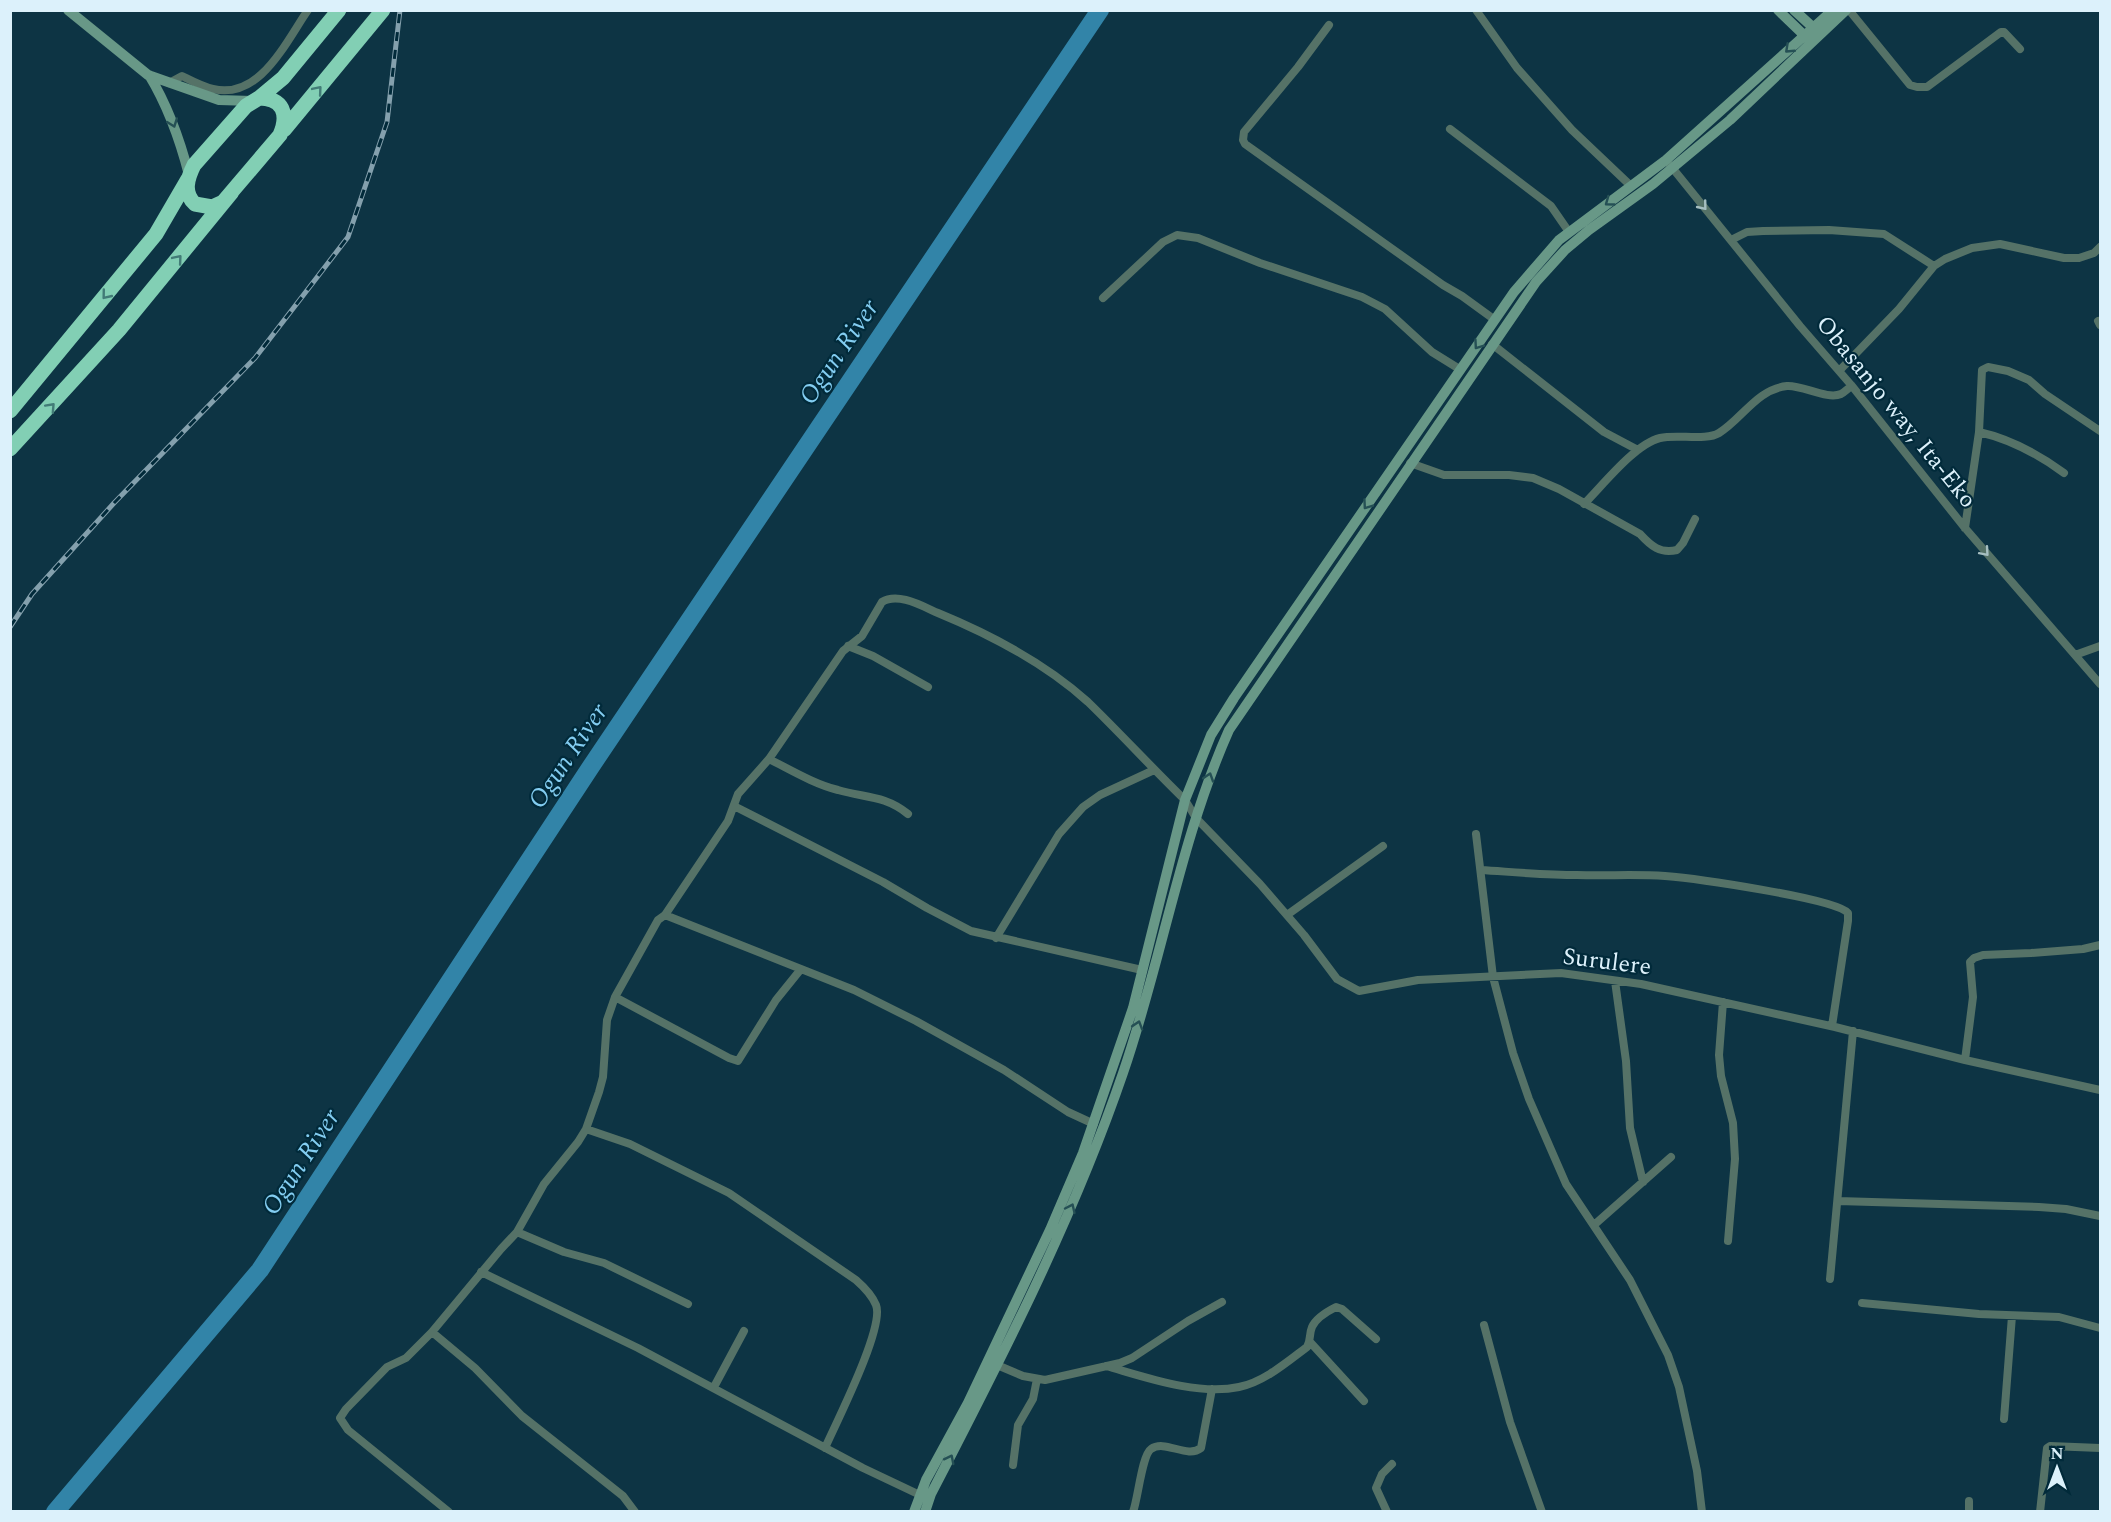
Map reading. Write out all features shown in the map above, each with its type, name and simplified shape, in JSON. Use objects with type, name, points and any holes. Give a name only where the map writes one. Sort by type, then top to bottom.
[{"type":"highway","points":[[10,411],[156,234],[194,165],[255,100],[283,78],[339,10]]},
{"type":"highway","points":[[10,449],[119,330],[383,10]]},
{"type":"highway","points":[[255,100],[266,98],[276,102],[282,108],[285,116],[280,135]]},
{"type":"highway","points":[[188,177],[188,193],[195,204],[212,207],[223,202],[232,192]]},
{"type":"main road","points":[[68,10],[148,75],[219,100],[255,100]]},
{"type":"main road","points":[[1778,10],[1812,35]]},
{"type":"main road","points":[[1794,10],[1812,35]]},
{"type":"main road","points":[[1812,35],[1833,10]]},
{"type":"main road","points":[[914,1512],[926,1479],[973,1393],[1050,1230],[1094,1124],[1133,1008],[1185,800],[1211,735],[1234,698],[1495,320],[1530,272],[1558,240],[1631,186],[1669,163],[1812,35],[1847,10]]},
{"type":"main road","points":[[148,75],[162,97],[169,114],[183,152],[188,177]]},
{"type":"main road","points":[[925,1512],[931,1494],[997,1365],[1092,1161],[1142,1013],[1196,818],[1212,770],[1229,730],[1536,282],[1565,250],[1653,184],[1669,163]]},
{"type":"street","points":[[169,83],[182,76],[212,89],[228,91],[248,86],[271,65],[308,10]]},
{"type":"street","points":[[1476,10],[1516,68],[1572,130],[1631,186]]},
{"type":"street","points":[[1847,10],[1910,85],[1917,87],[1927,87],[2001,32],[2004,32],[2020,49]]},
{"type":"street","points":[[1329,24],[1298,67],[1244,132],[1245,144],[1495,320]]},
{"type":"street","points":[[1450,129],[1551,206],[1569,232]]},
{"type":"street","name":"Obasanjo way, Ita-Eko","points":[[1669,163],[1965,528],[2100,684]]},
{"type":"street","points":[[1731,240],[1747,232],[1763,231],[1829,230],[1884,234],[1934,266]]},
{"type":"street","points":[[1103,298],[1163,242],[1177,235],[1198,238],[1260,263],[1362,297],[1385,309],[1432,352],[1461,370]]},
{"type":"street","points":[[1839,371],[1899,309],[1934,266],[1946,259],[1972,248],[2000,244],[2064,258],[2079,258],[2094,253],[2100,247]]},
{"type":"street","points":[[1492,344],[1604,432],[1638,450]]},
{"type":"street","points":[[1965,528],[1979,432],[1982,370],[1988,367],[2008,371],[2029,380],[2044,394],[2100,430]]},
{"type":"street","points":[[1584,504],[1638,450],[1649,442],[1661,438],[1716,435],[1761,397],[1787,386],[1830,395],[1839,394],[1852,386]]},
{"type":"street","points":[[1979,432],[2001,437],[2021,446],[2064,473]]},
{"type":"street","points":[[1410,463],[1444,475],[1502,474],[1533,478],[1559,489],[1640,534],[1661,551],[1677,550],[1695,519]]},
{"type":"street","name":"Surulere","points":[[449,1512],[348,1430],[340,1418],[387,1367],[406,1358],[432,1332],[517,1232],[544,1184],[586,1129],[603,1077],[608,1020],[615,998],[658,920],[665,915],[728,821],[738,794],[769,759],[848,646],[862,636],[882,602],[892,598],[913,603],[975,628],[1025,657],[1087,702],[1185,800],[1196,818],[1305,935],[1337,979],[1359,991],[1418,980],[1561,973],[1641,984],[1832,1026],[1965,1060],[2100,1090]]},
{"type":"street","points":[[848,646],[873,656],[928,687]]},
{"type":"street","points":[[2075,655],[2100,646]]},
{"type":"street","points":[[769,759],[838,790],[884,800],[908,814]]},
{"type":"street","points":[[996,938],[1059,834],[1083,807],[1100,795],[1154,770]]},
{"type":"street","points":[[734,806],[883,882],[959,926],[996,938],[1142,970]]},
{"type":"street","points":[[1476,834],[1493,976],[1513,1053],[1529,1099],[1566,1184],[1630,1280],[1668,1355],[1679,1387],[1702,1512]]},
{"type":"street","points":[[1287,915],[1383,846]]},
{"type":"street","points":[[1480,870],[1574,875],[1664,876],[1792,896],[1845,909],[1848,921],[1832,1026]]},
{"type":"street","points":[[665,915],[854,990],[916,1021],[1004,1070],[1068,1112],[1094,1124]]},
{"type":"street","points":[[1965,1060],[1973,997],[1970,962],[1974,958],[1983,955],[2083,949],[2100,945]]},
{"type":"street","points":[[615,998],[729,1058],[738,1060],[776,1000],[801,969]]},
{"type":"street","points":[[1615,981],[1626,1060],[1630,1128],[1643,1182]]},
{"type":"street","points":[[1723,1002],[1719,1055],[1721,1076],[1733,1124],[1735,1150],[1728,1241]]},
{"type":"street","points":[[1830,1279],[1853,1031]]},
{"type":"street","points":[[586,1129],[630,1144],[729,1193],[847,1273],[869,1293],[877,1306],[877,1317],[861,1369],[825,1448]]},
{"type":"street","points":[[1594,1225],[1671,1157]]},
{"type":"street","points":[[1838,1201],[2039,1207],[2066,1209],[2100,1216]]},
{"type":"street","points":[[517,1232],[564,1252],[604,1263],[688,1304]]},
{"type":"street","points":[[481,1272],[638,1348],[920,1496]]},
{"type":"street","points":[[997,1365],[1023,1376],[1045,1380],[1106,1366],[1132,1358],[1188,1321],[1222,1302]]},
{"type":"street","points":[[1862,1303],[2012,1316],[2059,1317],[2100,1328]]},
{"type":"street","points":[[1106,1366],[1161,1381],[1212,1389],[1240,1387],[1258,1380],[1307,1347],[1312,1326],[1319,1318],[1336,1307],[1342,1309],[1376,1339]]},
{"type":"street","points":[[2004,1419],[2012,1316]]},
{"type":"street","points":[[1484,1325],[1510,1422],[1542,1512]]},
{"type":"street","points":[[714,1387],[744,1331]]},
{"type":"street","points":[[432,1332],[475,1368],[522,1416],[623,1496],[635,1512]]},
{"type":"street","points":[[1310,1342],[1364,1401]]},
{"type":"street","points":[[1013,1466],[1018,1425],[1033,1399],[1037,1379]]},
{"type":"street","points":[[1133,1512],[1144,1464],[1152,1448],[1192,1452],[1201,1448],[1212,1389]]},
{"type":"street","points":[[2040,1512],[2047,1448],[2050,1446],[2100,1448]]},
{"type":"street","points":[[1387,1512],[1376,1488],[1382,1474],[1392,1464]]},
{"type":"street","points":[[1969,1501],[1969,1512]]},
{"type":"waterway","name":"Ogun River","points":[[55,1512],[260,1270],[590,768],[1100,10]]},
{"type":"railway","points":[[10,627],[32,594],[114,503],[255,358],[348,237],[387,122],[400,10]]}]
